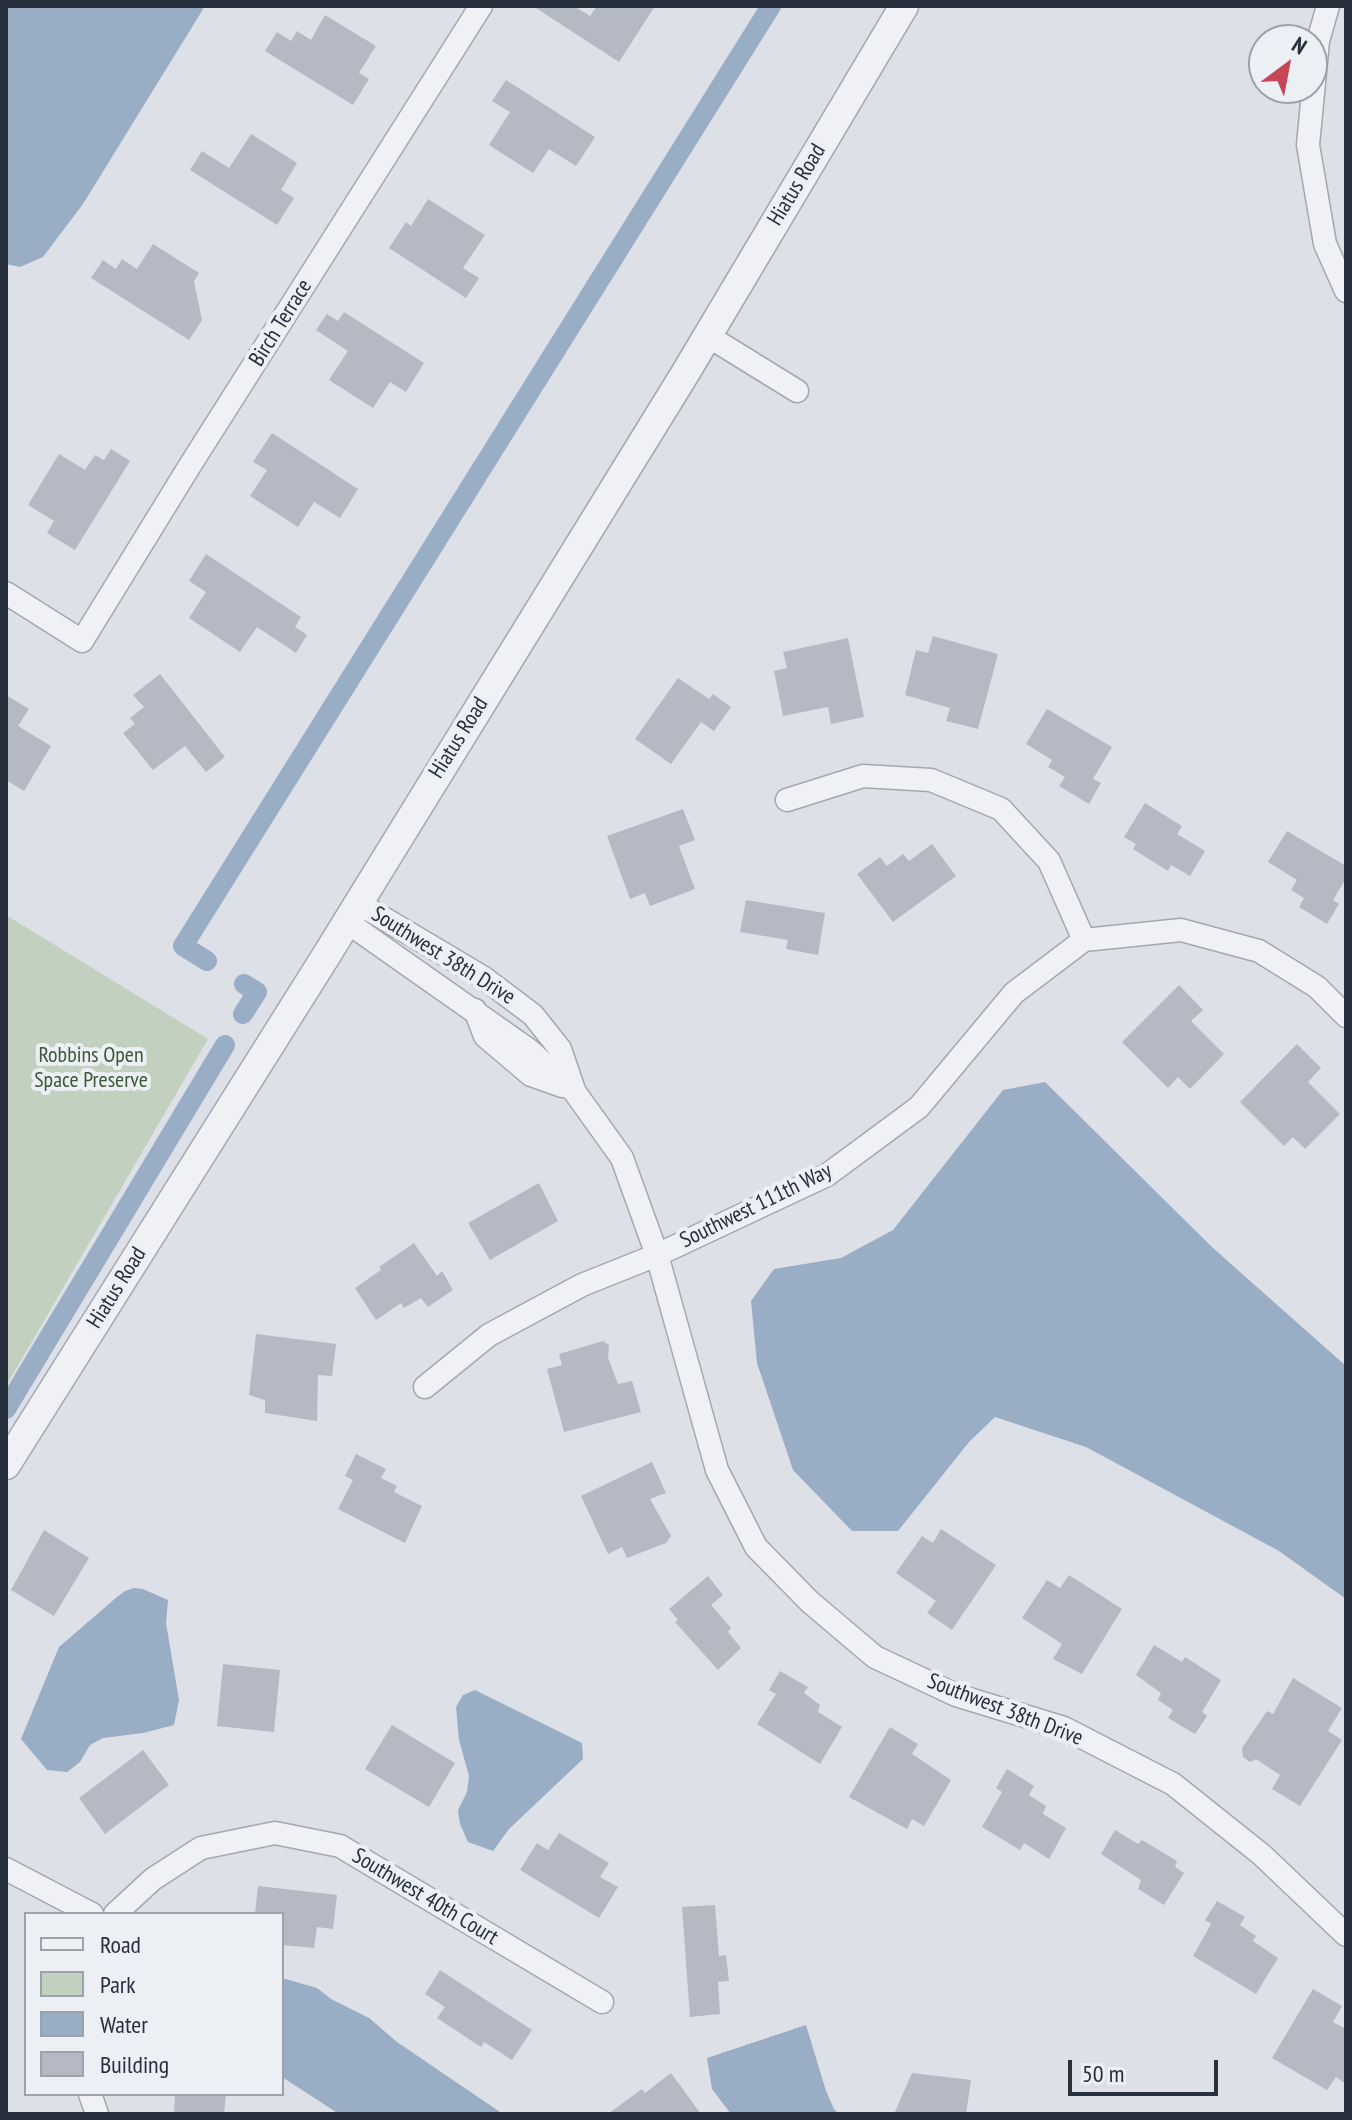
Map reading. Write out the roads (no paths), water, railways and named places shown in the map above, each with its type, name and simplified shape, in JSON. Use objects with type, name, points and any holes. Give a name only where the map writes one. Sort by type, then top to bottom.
[{"type":"street","name":"Birch Terrace","points":[[6,593],[82,641],[481,6]]},
{"type":"street","name":"Hiatus Road","points":[[6,1465],[708,336],[904,6]]},
{"type":"street","points":[[1328,6],[1318,41],[1308,145],[1325,244],[1346,291]]},
{"type":"street","points":[[708,336],[797,391]]},
{"type":"street","points":[[787,800],[863,776],[931,780],[1001,809],[1049,861],[1084,940],[1181,930],[1259,951],[1317,987],[1346,1016]]},
{"type":"street","name":"Southwest 38th Drive","points":[[352,912],[529,1050],[574,1091],[622,1158],[657,1255],[717,1470],[756,1547],[810,1602],[875,1657],[956,1695],[1064,1728],[1173,1784],[1262,1855],[1346,1935]]},
{"type":"street","name":"Southwest 38th Drive","points":[[352,912],[484,978],[533,1015],[560,1049],[574,1091]]},
{"type":"street","name":"Southwest 111th Way","points":[[425,1387],[489,1335],[582,1285],[657,1255],[827,1175],[919,1107],[1014,993],[1084,940]]},
{"type":"street","name":"Southwest 40th Court","points":[[117,1912],[153,1879],[201,1848],[275,1833],[340,1846],[602,2002]]},
{"type":"street","points":[[6,1869],[88,1912]]},
{"type":"water","points":[[6,6],[205,6],[83,204],[43,257],[20,267],[6,264]]},
{"type":"water","points":[[1045,1082],[1213,1248],[1346,1366],[1346,1599],[1279,1551],[1086,1447],[995,1417],[969,1442],[898,1531],[852,1531],[793,1470],[757,1363],[751,1301],[774,1269],[841,1258],[893,1230],[1003,1090]]},
{"type":"water","points":[[134,1588],[168,1600],[166,1623],[179,1700],[174,1725],[103,1738],[90,1745],[80,1762],[67,1772],[47,1770],[21,1739],[59,1647],[117,1597]]},
{"type":"water","points":[[475,1690],[582,1743],[583,1759],[509,1829],[493,1851],[468,1842],[458,1810],[467,1792],[469,1776],[459,1740],[456,1707],[463,1695]]},
{"type":"water","points":[[284,1979],[317,1988],[331,1999],[369,2018],[397,2042],[503,2114],[339,2114],[284,2078]]},
{"type":"water","points":[[806,2025],[826,2091],[839,2114],[731,2114],[712,2089],[707,2058]]},
{"type":"waterway","points":[[207,961],[183,946],[771,6]]},
{"type":"waterway","points":[[243,1014],[257,992],[244,984]]},
{"type":"waterway","points":[[6,1409],[225,1045]]},
{"type":"park label","name":"Robbins Open Space Preserve","points":[[91,1068]]}]
